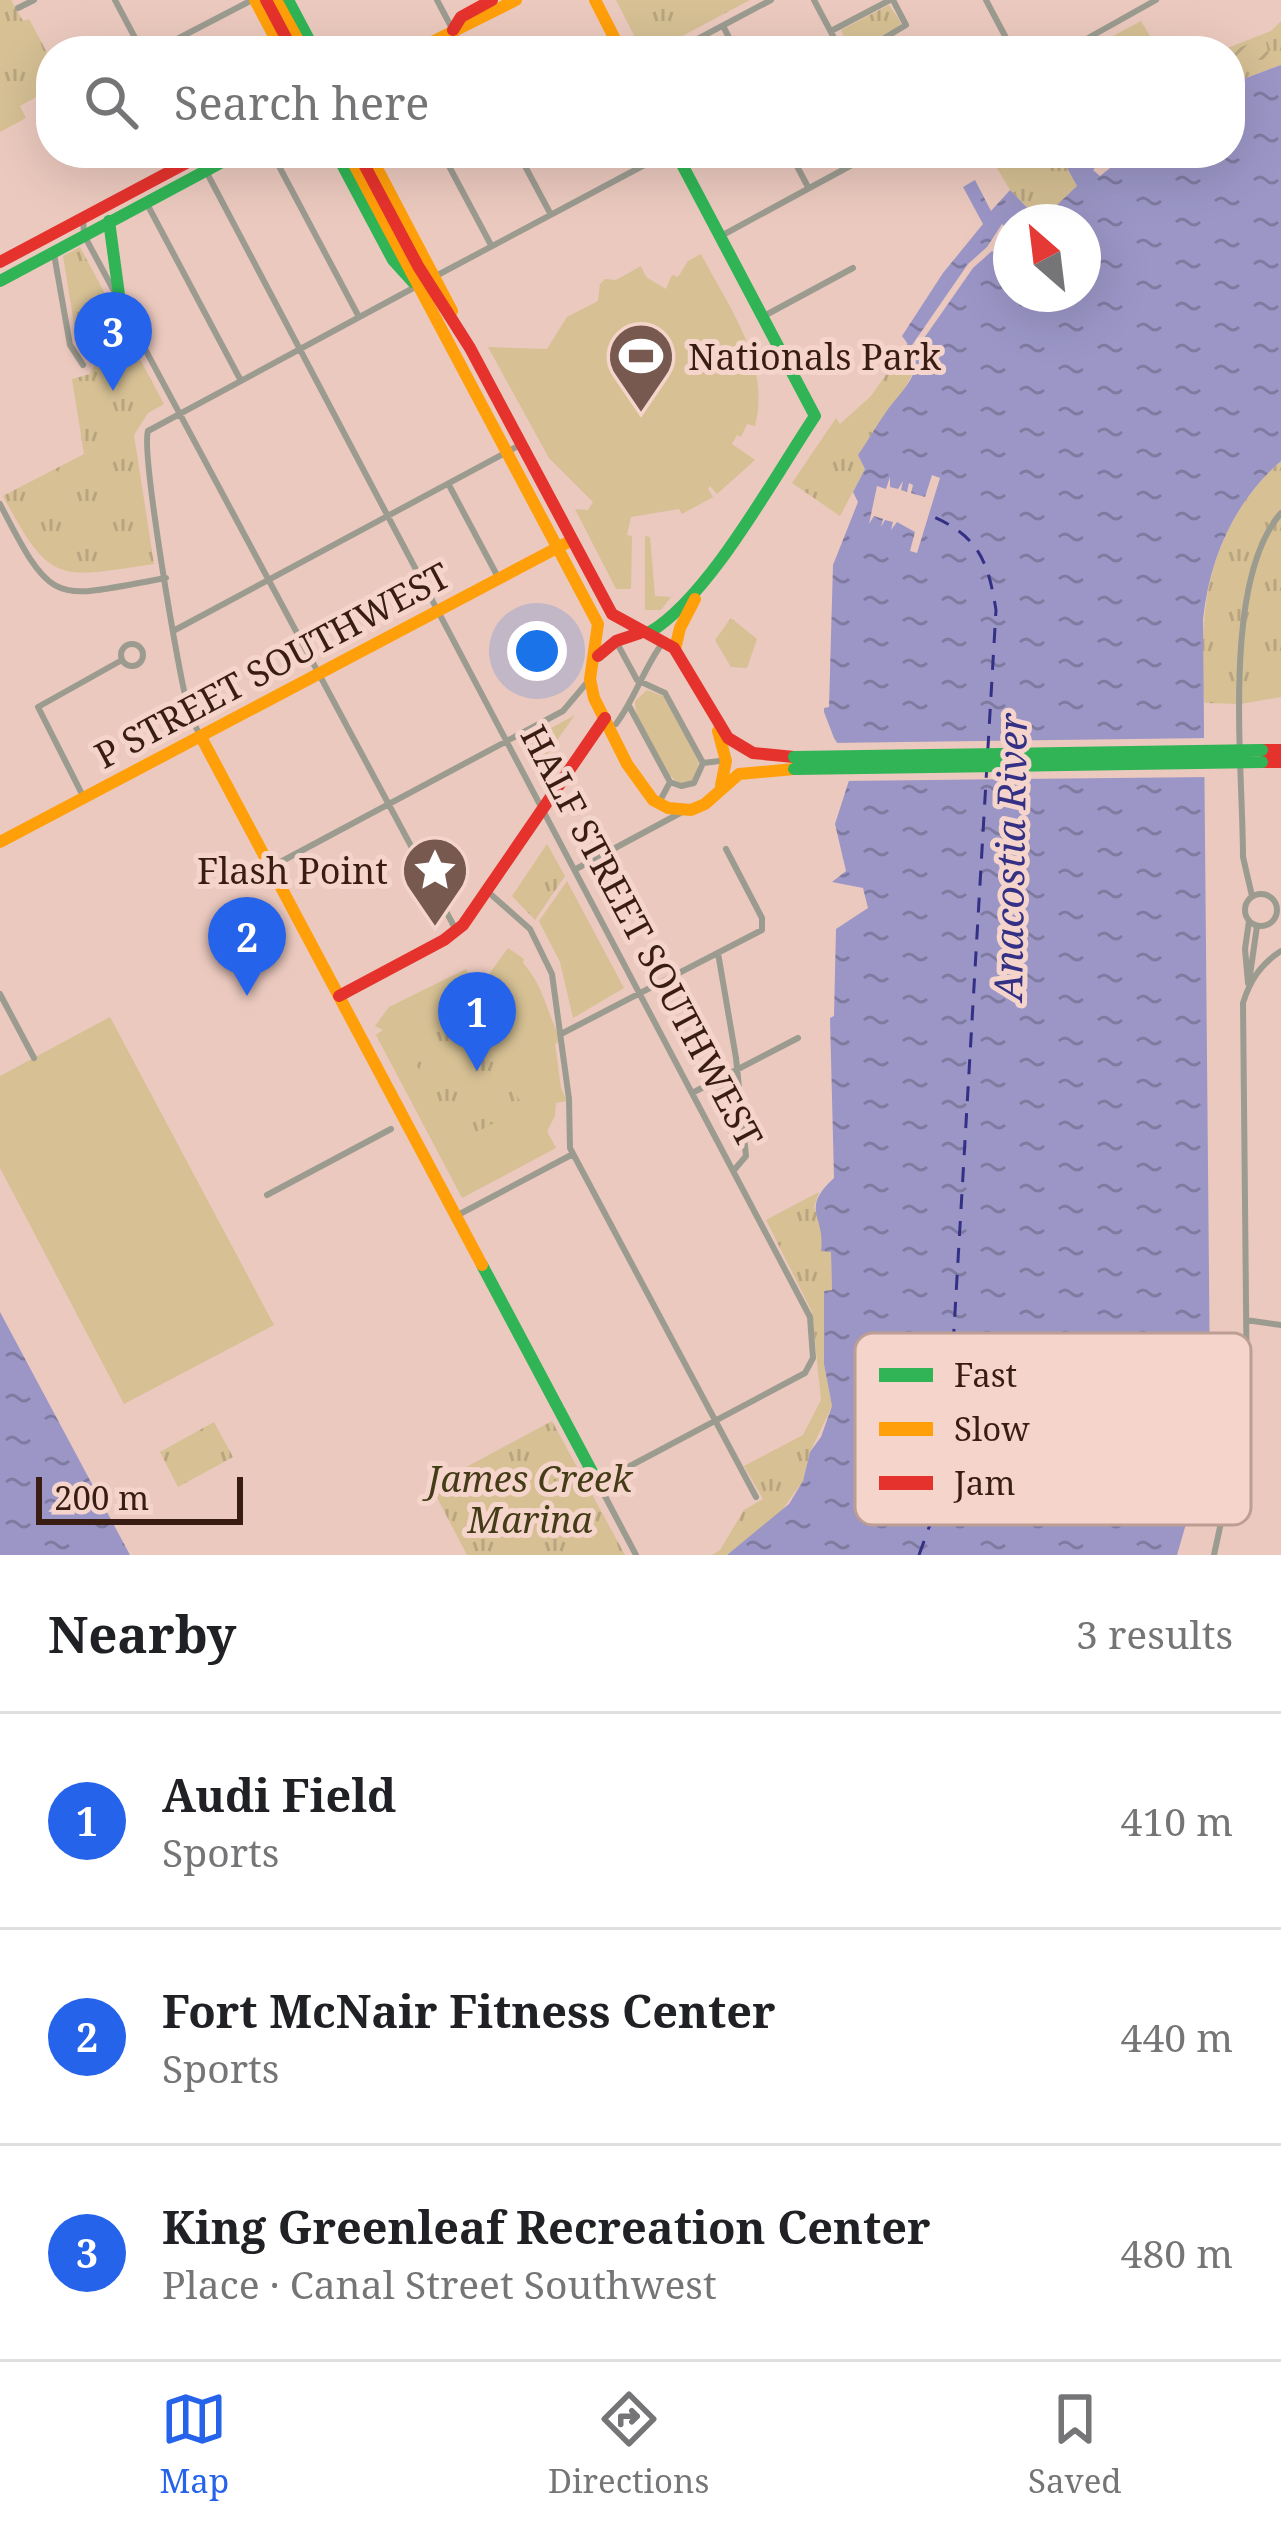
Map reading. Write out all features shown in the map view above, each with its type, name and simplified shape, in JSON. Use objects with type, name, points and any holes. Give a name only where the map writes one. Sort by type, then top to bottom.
[{"type":"main road","points":[[253,0],[273,36]]},
{"type":"main road","points":[[266,0],[285,36]]},
{"type":"main road","points":[[276,0],[296,36]]},
{"type":"main road","points":[[287,0],[307,36]]},
{"type":"main road","points":[[453,30],[461,17],[492,0]]},
{"type":"main road","points":[[442,36],[516,0]]},
{"type":"main road","points":[[596,0],[614,36]]},
{"type":"main road","points":[[0,262],[174,168]]},
{"type":"main road","points":[[0,280],[210,168]]},
{"type":"main road","points":[[344,168],[402,274],[426,281]]},
{"type":"main road","points":[[357,168],[470,348],[612,614],[675,649],[716,726],[726,760],[720,790]]},
{"type":"main road","points":[[366,168],[426,281]]},
{"type":"main road","points":[[376,168],[506,452],[598,625],[600,641],[590,679],[594,698],[646,794],[664,807],[686,810],[706,803],[731,778],[794,763],[1262,756],[1281,750]]},
{"type":"main road","points":[[675,649],[701,587],[815,416],[684,168]]},
{"type":"main road","points":[[109,221],[120,302]]},
{"type":"main road","name":"P STREET SOUTHWEST","points":[[0,842],[572,540]]},
{"type":"main road","points":[[595,660],[616,640],[668,622],[701,587]]},
{"type":"main road","points":[[339,996],[457,931],[610,721]]},
{"type":"main road","points":[[716,726],[746,753],[794,763]]},
{"type":"main road","points":[[201,737],[598,1484]]},
{"type":"main road","points":[[1262,756],[1281,762]]},
{"type":"street","points":[[18,8],[34,0]]},
{"type":"street","points":[[115,0],[134,36]]},
{"type":"street","points":[[183,36],[253,0]]},
{"type":"street","points":[[437,0],[456,36]]},
{"type":"street","points":[[704,36],[771,0]]},
{"type":"street","points":[[814,0],[834,36]]},
{"type":"street","points":[[831,31],[891,0],[906,26],[888,36]]},
{"type":"street","points":[[986,0],[1005,36]]},
{"type":"street","points":[[1137,0],[1143,10]]},
{"type":"street","points":[[1094,36],[1156,0]]},
{"type":"street","points":[[723,26],[728,36]]},
{"type":"street","name":"HALF STREET SOUTHWEST","points":[[204,168],[808,1310],[813,1331],[810,1368],[715,1421]]},
{"type":"street","points":[[280,168],[359,316]]},
{"type":"street","points":[[450,168],[491,247]]},
{"type":"street","points":[[526,168],[551,215]]},
{"type":"street","points":[[201,737],[188,706],[166,578],[145,442],[151,427],[639,168]]},
{"type":"street","points":[[798,168],[809,188]]},
{"type":"street","points":[[721,236],[846,168]]},
{"type":"street","points":[[146,202],[241,380]]},
{"type":"street","points":[[82,217],[84,235],[457,931]]},
{"type":"street","points":[[54,252],[70,345],[83,365]]},
{"type":"street","points":[[764,316],[854,268]]},
{"type":"street","points":[[175,630],[521,445]]},
{"type":"street","points":[[449,486],[499,579]]},
{"type":"street","points":[[0,504],[34,568],[55,588],[79,592],[166,578]]},
{"type":"street","points":[[1246,1333],[1243,1004],[1248,984],[1245,950],[1253,924],[1245,911],[1252,896],[1243,857],[1244,608],[1258,547],[1281,513]]},
{"type":"street","points":[[618,645],[637,680],[665,693],[703,763],[694,782],[681,786],[670,782],[629,706]]},
{"type":"street","points":[[610,721],[629,706],[637,680],[659,648]]},
{"type":"street","points":[[84,798],[39,713],[41,703],[122,660]]},
{"type":"street","points":[[271,868],[566,709],[590,679]]},
{"type":"street","points":[[703,763],[720,761]]},
{"type":"street","points":[[662,797],[670,782]]},
{"type":"street","points":[[576,869],[686,810]]},
{"type":"street","points":[[561,1034],[764,926],[726,849]]},
{"type":"street","points":[[487,891],[519,916],[541,947],[554,982],[569,1100],[568,1139],[574,1154],[756,1497]]},
{"type":"street","points":[[1252,896],[1267,895],[1276,905],[1274,920],[1253,924]]},
{"type":"street","points":[[1248,984],[1281,951]]},
{"type":"street","points":[[718,953],[746,1156],[735,1169]]},
{"type":"street","points":[[0,994],[34,1058]]},
{"type":"street","points":[[694,1092],[798,1038]]},
{"type":"street","points":[[268,1195],[391,1129]]},
{"type":"street","points":[[456,1216],[574,1154]]},
{"type":"street","points":[[1246,1320],[1281,1324]]},
{"type":"street","points":[[636,1555],[598,1484],[715,1421]]},
{"type":"street","points":[[1214,1555],[1221,1525]]},
{"type":"green space","points":[[0,0],[11,0],[38,36],[36,97],[20,106],[26,118],[0,132]]},
{"type":"green space","points":[[616,0],[750,0],[682,36],[634,36]]},
{"type":"green space","points":[[889,5],[901,22],[899,29],[886,36],[843,36],[841,30]]},
{"type":"green space","points":[[1141,21],[1150,36],[1113,36]]},
{"type":"green space","points":[[1281,21],[1281,65],[1245,78],[1245,41],[1271,31]]},
{"type":"green space","points":[[1265,38],[1270,59],[1251,55],[1245,68],[1245,45]]},
{"type":"green space","points":[[997,168],[1067,168],[1077,186],[1058,204],[1024,204]]},
{"type":"green space","points":[[80,247],[164,404],[148,413],[134,435],[154,564],[97,572],[60,569],[33,547],[3,496],[84,454],[72,379],[90,374],[95,364],[91,355],[78,348],[63,256]]},
{"type":"green space","name":"Nationals Park","points":[[701,254],[735,315],[752,358],[758,402],[755,426],[747,424],[732,444],[755,460],[717,494],[710,486],[713,497],[682,514],[679,509],[631,517],[627,535],[632,536],[631,589],[616,589],[575,509],[588,510],[593,502],[549,458],[488,347],[547,349],[567,317],[598,301],[605,279],[616,280],[641,266],[646,277],[666,289],[672,275],[678,277],[688,261]]},
{"type":"green space","points":[[908,343],[916,366],[858,455],[865,469],[840,516],[792,483],[836,418],[840,424],[871,396]]},
{"type":"green space","points":[[1281,461],[1281,697],[1241,704],[1205,703],[1204,620],[1213,569],[1232,522]]},
{"type":"green space","points":[[645,536],[650,537],[655,596],[671,597],[661,610],[645,610]]},
{"type":"green space","points":[[731,618],[757,639],[747,668],[731,667],[715,640]]},
{"type":"green space","points":[[647,690],[663,696],[699,761],[694,780],[682,784],[674,779],[651,748],[635,701]]},
{"type":"green space","points":[[575,715],[536,770],[522,744]]},
{"type":"green space","points":[[547,844],[565,876],[535,920],[512,896]]},
{"type":"green space","points":[[567,881],[624,988],[573,1018],[560,962],[539,921]]},
{"type":"green space","points":[[508,948],[524,959],[561,1040],[555,1044],[567,1101],[556,1103],[547,1131],[556,1148],[462,1198],[376,1035],[383,1030],[375,1026],[389,1007],[466,969],[472,980],[465,990],[471,999]]},
{"type":"green space","points":[[466,998],[523,1107],[457,1143],[400,1033]]},
{"type":"green space","points":[[110,1017],[274,1325],[124,1404],[0,1168],[0,1076]]},
{"type":"green space","points":[[730,1087],[737,1151],[709,1096]]},
{"type":"green space","points":[[819,1192],[814,1207],[831,1251],[824,1364],[832,1406],[810,1452],[803,1481],[777,1517],[727,1555],[712,1555],[720,1550],[744,1510],[763,1499],[744,1466],[803,1435],[821,1400],[812,1312],[766,1220]]},
{"type":"green space","name":"James Creek Marina","points":[[552,1421],[625,1555],[467,1555],[431,1486]]},
{"type":"green space","points":[[214,1422],[233,1457],[178,1487],[160,1452]]},
{"type":"water","name":"Anacostia River","points":[[1281,65],[1281,461],[1250,494],[1227,532],[1203,619],[1210,1333],[855,1333],[855,1525],[1186,1525],[1177,1555],[727,1555],[789,1504],[832,1406],[824,1364],[824,1291],[832,1290],[831,1252],[821,1251],[816,1206],[834,1178],[830,1018],[834,1016],[836,929],[868,908],[863,888],[832,882],[846,871],[835,824],[853,768],[834,738],[824,708],[829,707],[833,565],[858,502],[853,492],[865,469],[858,455],[912,377],[914,359],[902,336],[943,273],[983,224],[963,187],[975,180],[993,209],[993,312],[1101,312],[1101,204],[1058,204],[1077,186],[1067,168],[1093,170],[1100,176],[1110,168],[1245,168],[1245,78]]},
{"type":"water","points":[[1010,190],[1024,204],[997,204]]},
{"type":"water","points":[[0,1312],[130,1555],[0,1555]]},
{"type":"pier","points":[[993,238],[993,252],[973,268],[913,354],[910,348],[968,264]]},
{"type":"pier","points":[[932,475],[940,478],[917,553],[910,551],[915,532],[897,522],[891,530],[893,522],[885,520],[881,527],[883,519],[874,516],[869,524],[877,486],[886,489],[890,477],[890,487],[898,489],[903,481],[901,490],[907,492],[909,483],[911,493],[925,497]]},
{"type":"pier","points":[[1211,738],[1211,777],[843,781],[847,766],[829,743]]},
{"type":"ferry route","points":[[929,515],[959,531],[978,551],[996,610],[954,1333]]},
{"type":"ferry route","points":[[919,1555],[930,1525]]},
{"type":"traffic: fast","points":[[288,0],[307,36]]},
{"type":"traffic: fast","points":[[0,281],[211,168]]},
{"type":"traffic: fast","points":[[344,168],[393,260],[413,282]]},
{"type":"traffic: fast","points":[[650,632],[673,615],[718,564],[815,416],[684,168]]},
{"type":"traffic: fast","points":[[109,221],[120,302]]},
{"type":"traffic: fast","points":[[794,757],[1262,750]]},
{"type":"traffic: fast","points":[[794,769],[1262,762]]},
{"type":"traffic: fast","points":[[482,1265],[598,1483]]},
{"type":"traffic: slow","points":[[255,0],[274,36]]},
{"type":"traffic: slow","points":[[276,0],[296,36]]},
{"type":"traffic: slow","points":[[444,36],[516,0]]},
{"type":"traffic: slow","points":[[595,0],[613,36]]},
{"type":"traffic: slow","points":[[356,168],[598,624],[590,679],[594,698],[627,764],[653,800],[668,808],[691,810],[739,774],[794,769]]},
{"type":"traffic: slow","points":[[377,168],[452,311]]},
{"type":"traffic: slow","points":[[0,842],[572,540]]},
{"type":"traffic: slow","points":[[675,649],[695,599]]},
{"type":"traffic: slow","points":[[718,731],[726,761],[721,785]]},
{"type":"traffic: slow","points":[[201,737],[482,1265]]},
{"type":"traffic: jam","points":[[266,0],[285,36]]},
{"type":"traffic: jam","points":[[453,30],[461,17],[492,0]]},
{"type":"traffic: jam","points":[[0,262],[177,168]]},
{"type":"traffic: jam","points":[[366,168],[418,266],[470,348],[612,614],[674,648],[728,738],[753,753],[794,757]]},
{"type":"traffic: jam","points":[[598,656],[616,641],[640,633]]},
{"type":"traffic: jam","points":[[339,996],[463,925],[605,718]]},
{"type":"traffic: jam","points":[[1262,750],[1281,750]]},
{"type":"traffic: jam","points":[[1262,762],[1281,762]]},
{"type":"place","name":"King Greenleaf Recreation Center","points":[[113,391]]},
{"type":"place","name":"Nationals Park","points":[[641,415]]},
{"type":"place","name":"Flash Point","points":[[435,929]]},
{"type":"place","name":"Fort McNair Fitness Center","points":[[247,996]]},
{"type":"place","name":"Audi Field","points":[[477,1071]]}]
